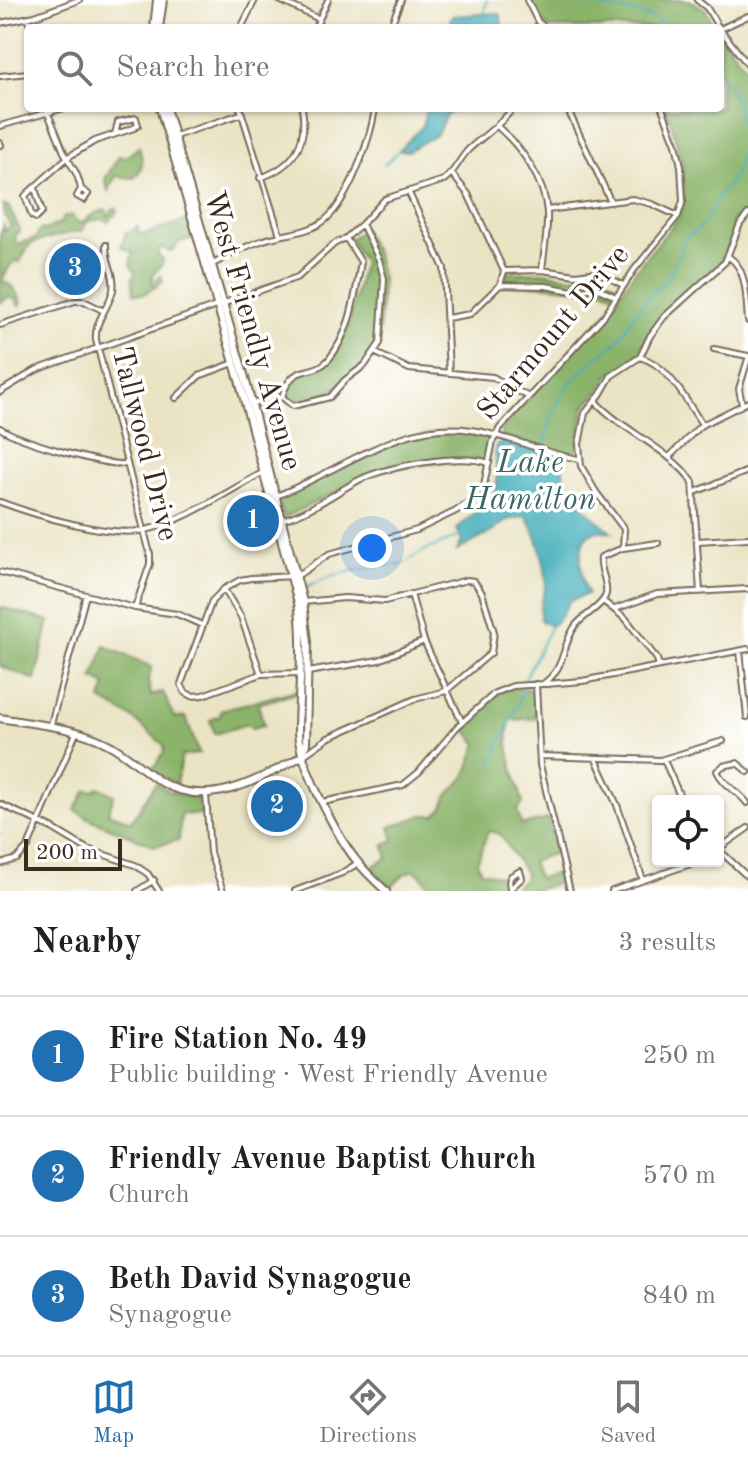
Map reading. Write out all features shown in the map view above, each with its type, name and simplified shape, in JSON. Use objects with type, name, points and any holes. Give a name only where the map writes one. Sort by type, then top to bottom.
[{"type":"main road","points":[[157,24],[160,0]]},
{"type":"main road","name":"West Friendly Avenue","points":[[164,112],[251,404],[276,496],[279,521]]},
{"type":"main road","name":"West Friendly Avenue","points":[[171,137],[211,265],[234,363],[294,577],[301,619],[304,673]]},
{"type":"main road","name":"West Friendly Avenue","points":[[294,577],[300,589],[307,631],[298,735],[323,802],[358,863],[386,891]]},
{"type":"main road","points":[[0,718],[51,724],[77,731],[120,751],[168,785],[191,793],[235,789],[304,755]]},
{"type":"street","points":[[0,23],[79,0]]},
{"type":"street","points":[[243,24],[255,0]]},
{"type":"street","points":[[279,0],[319,19]]},
{"type":"street","points":[[317,24],[328,0]]},
{"type":"street","points":[[392,24],[401,0]]},
{"type":"street","points":[[527,0],[536,24]]},
{"type":"street","points":[[697,0],[707,8],[717,24]]},
{"type":"street","points":[[724,27],[748,16]]},
{"type":"street","points":[[28,17],[29,24]]},
{"type":"street","points":[[724,34],[748,65]]},
{"type":"street","points":[[0,76],[24,73]]},
{"type":"street","points":[[0,126],[53,112]]},
{"type":"street","points":[[171,137],[237,112]]},
{"type":"street","points":[[240,112],[281,235]]},
{"type":"street","points":[[260,178],[285,167],[295,153],[303,130],[302,112]]},
{"type":"street","points":[[211,265],[254,243],[316,226],[334,212],[368,142],[374,112]]},
{"type":"street","points":[[0,391],[36,370],[298,277],[334,244],[362,224],[385,199],[444,180],[452,174],[470,148],[498,127],[510,112]]},
{"type":"street","points":[[569,112],[610,201]]},
{"type":"street","points":[[547,210],[610,201],[643,200],[678,216],[683,201],[681,166],[663,112]]},
{"type":"street","points":[[48,114],[75,166],[81,189]]},
{"type":"street","points":[[35,188],[42,212],[36,218],[32,216],[25,196],[68,157],[95,141],[134,128],[138,122],[133,117],[118,122],[115,134]]},
{"type":"street","points":[[498,127],[522,150],[547,210],[542,270]]},
{"type":"street","points":[[447,318],[470,314],[500,285],[504,271],[468,194],[452,174]]},
{"type":"street","points":[[408,191],[444,268],[449,373]]},
{"type":"street","points":[[623,548],[624,529],[585,476],[578,459],[585,413],[611,376],[640,357],[656,325],[729,257],[740,224],[748,214]]},
{"type":"street","name":"Starmount Drive","points":[[294,577],[329,554],[417,530],[472,500],[480,490],[496,436],[527,396],[600,321],[623,285],[678,216]]},
{"type":"street","points":[[282,397],[293,406],[325,401],[376,353],[381,336],[384,279],[379,260],[362,224]]},
{"type":"street","points":[[282,397],[293,375],[325,362],[347,328],[361,262],[346,238]]},
{"type":"street","name":"Tallwood Drive","points":[[106,245],[105,254],[114,285],[96,327],[98,348],[150,560],[135,608]]},
{"type":"street","points":[[729,257],[741,269],[747,290],[748,321]]},
{"type":"street","points":[[504,271],[542,270],[576,275],[598,272],[623,285]]},
{"type":"street","points":[[500,285],[546,286],[572,291],[600,288],[616,297]]},
{"type":"street","points":[[0,325],[75,301],[84,301],[104,311]]},
{"type":"street","points":[[669,458],[702,424],[745,403],[739,389],[748,358],[714,349]]},
{"type":"street","points":[[376,353],[409,369],[466,372],[493,377],[527,396]]},
{"type":"street","points":[[640,357],[656,363],[702,424]]},
{"type":"street","points":[[176,398],[199,376],[234,363]]},
{"type":"street","points":[[251,404],[282,397]]},
{"type":"street","points":[[595,401],[688,476],[695,492],[700,592]]},
{"type":"street","points":[[0,428],[22,439],[103,461],[127,464]]},
{"type":"street","points":[[276,496],[308,483],[371,449],[414,435],[456,429],[496,436],[578,459]]},
{"type":"street","points":[[279,521],[379,472],[467,459],[489,463]]},
{"type":"street","points":[[695,492],[748,471]]},
{"type":"street","points":[[0,502],[102,530],[145,530],[174,520],[264,472]]},
{"type":"street","points":[[698,541],[748,538]]},
{"type":"street","points":[[543,684],[553,676],[562,661],[571,632],[603,601],[606,592],[600,568],[601,557],[623,548],[658,543]]},
{"type":"street","points":[[0,572],[135,608],[177,614],[202,625]]},
{"type":"street","points":[[294,577],[240,580],[212,601],[183,675],[181,684],[185,692],[192,696],[203,695],[272,672],[304,673],[363,664],[424,641]]},
{"type":"street","points":[[303,602],[345,598],[378,602],[467,580],[474,581],[482,593],[494,632],[492,651],[446,691],[415,699],[328,738],[304,755]]},
{"type":"street","points":[[224,589],[241,617],[261,674]]},
{"type":"street","points":[[615,609],[649,596],[748,589]]},
{"type":"street","points":[[411,594],[424,641],[462,722]]},
{"type":"street","points":[[51,724],[86,595]]},
{"type":"street","points":[[603,601],[615,609],[657,659],[659,666]]},
{"type":"street","points":[[323,802],[403,785],[419,772],[462,722],[500,690],[513,686],[582,681],[748,649]]},
{"type":"street","points":[[740,651],[747,717]]},
{"type":"street","points":[[536,684],[540,756],[570,891]]},
{"type":"street","points":[[0,864],[12,862],[22,855],[77,731]]},
{"type":"street","points":[[540,756],[664,760],[723,741]]},
{"type":"street","points":[[596,759],[617,805],[643,880]]},
{"type":"street","points":[[664,760],[679,795]]},
{"type":"street","points":[[746,804],[733,788],[722,781],[717,771],[723,766],[737,763],[748,772]]},
{"type":"street","points":[[206,794],[210,853],[223,891]]},
{"type":"street","points":[[0,804],[87,849],[135,865],[154,880],[159,891]]},
{"type":"street","points":[[724,845],[748,828]]},
{"type":"street","points":[[724,855],[748,877]]},
{"type":"street","points":[[295,891],[342,873],[358,863]]},
{"type":"street","points":[[612,891],[681,867]]},
{"type":"street","points":[[137,891],[154,880]]},
{"type":"green space","points":[[529,0],[690,0],[705,9],[714,24],[544,24]]},
{"type":"green space","points":[[724,40],[748,70],[748,211],[738,223],[728,252],[718,266],[657,321],[637,356],[610,374],[585,406],[577,451],[569,455],[503,436],[500,429],[603,319],[635,271],[676,221],[684,201],[683,170],[666,112],[724,112]]},
{"type":"green space","points":[[139,147],[142,164],[138,174],[134,178],[116,176],[108,191],[105,179],[119,156],[126,157]]},
{"type":"green space","points":[[3,205],[8,206],[20,230],[16,233],[17,244],[36,238],[39,230],[48,229],[62,221],[63,217],[71,215],[82,223],[106,210],[108,217],[113,209],[117,208],[117,212],[108,222],[103,219],[88,221],[82,231],[30,245],[19,263],[17,260],[9,267],[3,279],[19,296],[22,303],[19,306],[15,299],[9,297],[0,303],[0,234],[4,225],[5,231],[11,226]]},
{"type":"green space","points":[[188,222],[192,238],[178,243],[175,249],[168,252],[163,247],[158,251],[163,259],[162,265],[151,276],[154,278],[151,283],[154,284],[161,275],[163,282],[144,294],[134,294],[132,280],[135,272],[130,264],[133,253],[121,246],[126,232],[128,234],[138,226],[138,233],[145,234]]},
{"type":"green space","points":[[363,229],[376,255],[382,279],[379,338],[374,352],[322,399],[291,403],[284,394],[294,376],[324,365],[332,358],[348,329],[363,262],[350,239]]},
{"type":"green space","points":[[543,272],[571,277],[598,274],[620,286],[614,294],[596,288],[505,285],[503,282],[506,273]]},
{"type":"green space","points":[[441,432],[487,436],[490,443],[487,461],[465,458],[378,471],[284,518],[278,497],[398,442]]},
{"type":"green space","points":[[0,607],[49,621],[35,680],[0,666]]},
{"type":"green space","points":[[105,646],[152,667],[148,681],[151,696],[163,692],[174,718],[186,717],[199,754],[182,756],[176,784],[152,770],[164,752],[164,745],[131,717],[101,700],[106,685],[93,678]]},
{"type":"green space","points":[[514,688],[534,689],[536,718],[511,720],[508,729],[511,761],[523,803],[517,811],[522,825],[548,819],[556,853],[532,861],[538,879],[560,872],[563,881],[533,891],[515,891],[516,885],[524,880],[525,873],[500,834],[488,831],[477,863],[481,871],[506,878],[508,891],[435,891],[415,870],[404,874],[391,887],[371,867],[388,858],[384,844],[394,840],[390,827],[423,815],[435,815],[442,809],[448,795],[465,777],[478,744],[463,726],[500,692]]},
{"type":"green space","points":[[297,690],[297,693],[258,704],[264,725],[252,728],[247,724],[215,734],[210,720],[220,716],[221,710]]},
{"type":"green space","points":[[156,783],[171,792],[202,800],[203,815],[181,814],[179,840],[155,846],[75,810],[86,790],[93,791],[98,787],[114,795],[108,813],[131,821]]},
{"type":"water","points":[[497,13],[501,15],[502,24],[450,24],[452,16]]},
{"type":"water","points":[[425,112],[452,112],[446,115],[437,134],[408,151],[398,151],[423,126]]},
{"type":"water","name":"Lake Hamilton","points":[[505,440],[563,456],[565,479],[570,489],[586,509],[612,532],[596,532],[587,536],[582,548],[581,565],[588,594],[569,601],[562,615],[551,626],[541,621],[545,568],[537,539],[526,516],[507,520],[457,551],[462,540],[457,529],[491,498],[497,487],[495,447]]},
{"type":"waterway","points":[[484,14],[487,0]]},
{"type":"waterway","points":[[574,0],[644,15],[663,24]]},
{"type":"waterway","points":[[544,448],[551,417],[568,385],[617,342],[640,306],[668,278],[687,236],[702,225],[735,174],[741,149],[741,122],[734,97],[724,80]]},
{"type":"waterway","points":[[384,165],[399,150]]},
{"type":"waterway","points":[[306,587],[334,575],[402,564],[463,535]]},
{"type":"waterway","points":[[489,769],[522,694],[525,678],[551,626]]},
{"type":"place","name":"Beth David Synagogue","points":[[75,269]]},
{"type":"place","name":"Fire Station No. 49","points":[[253,521]]},
{"type":"place","name":"Friendly Avenue Baptist Church","points":[[277,806]]}]
